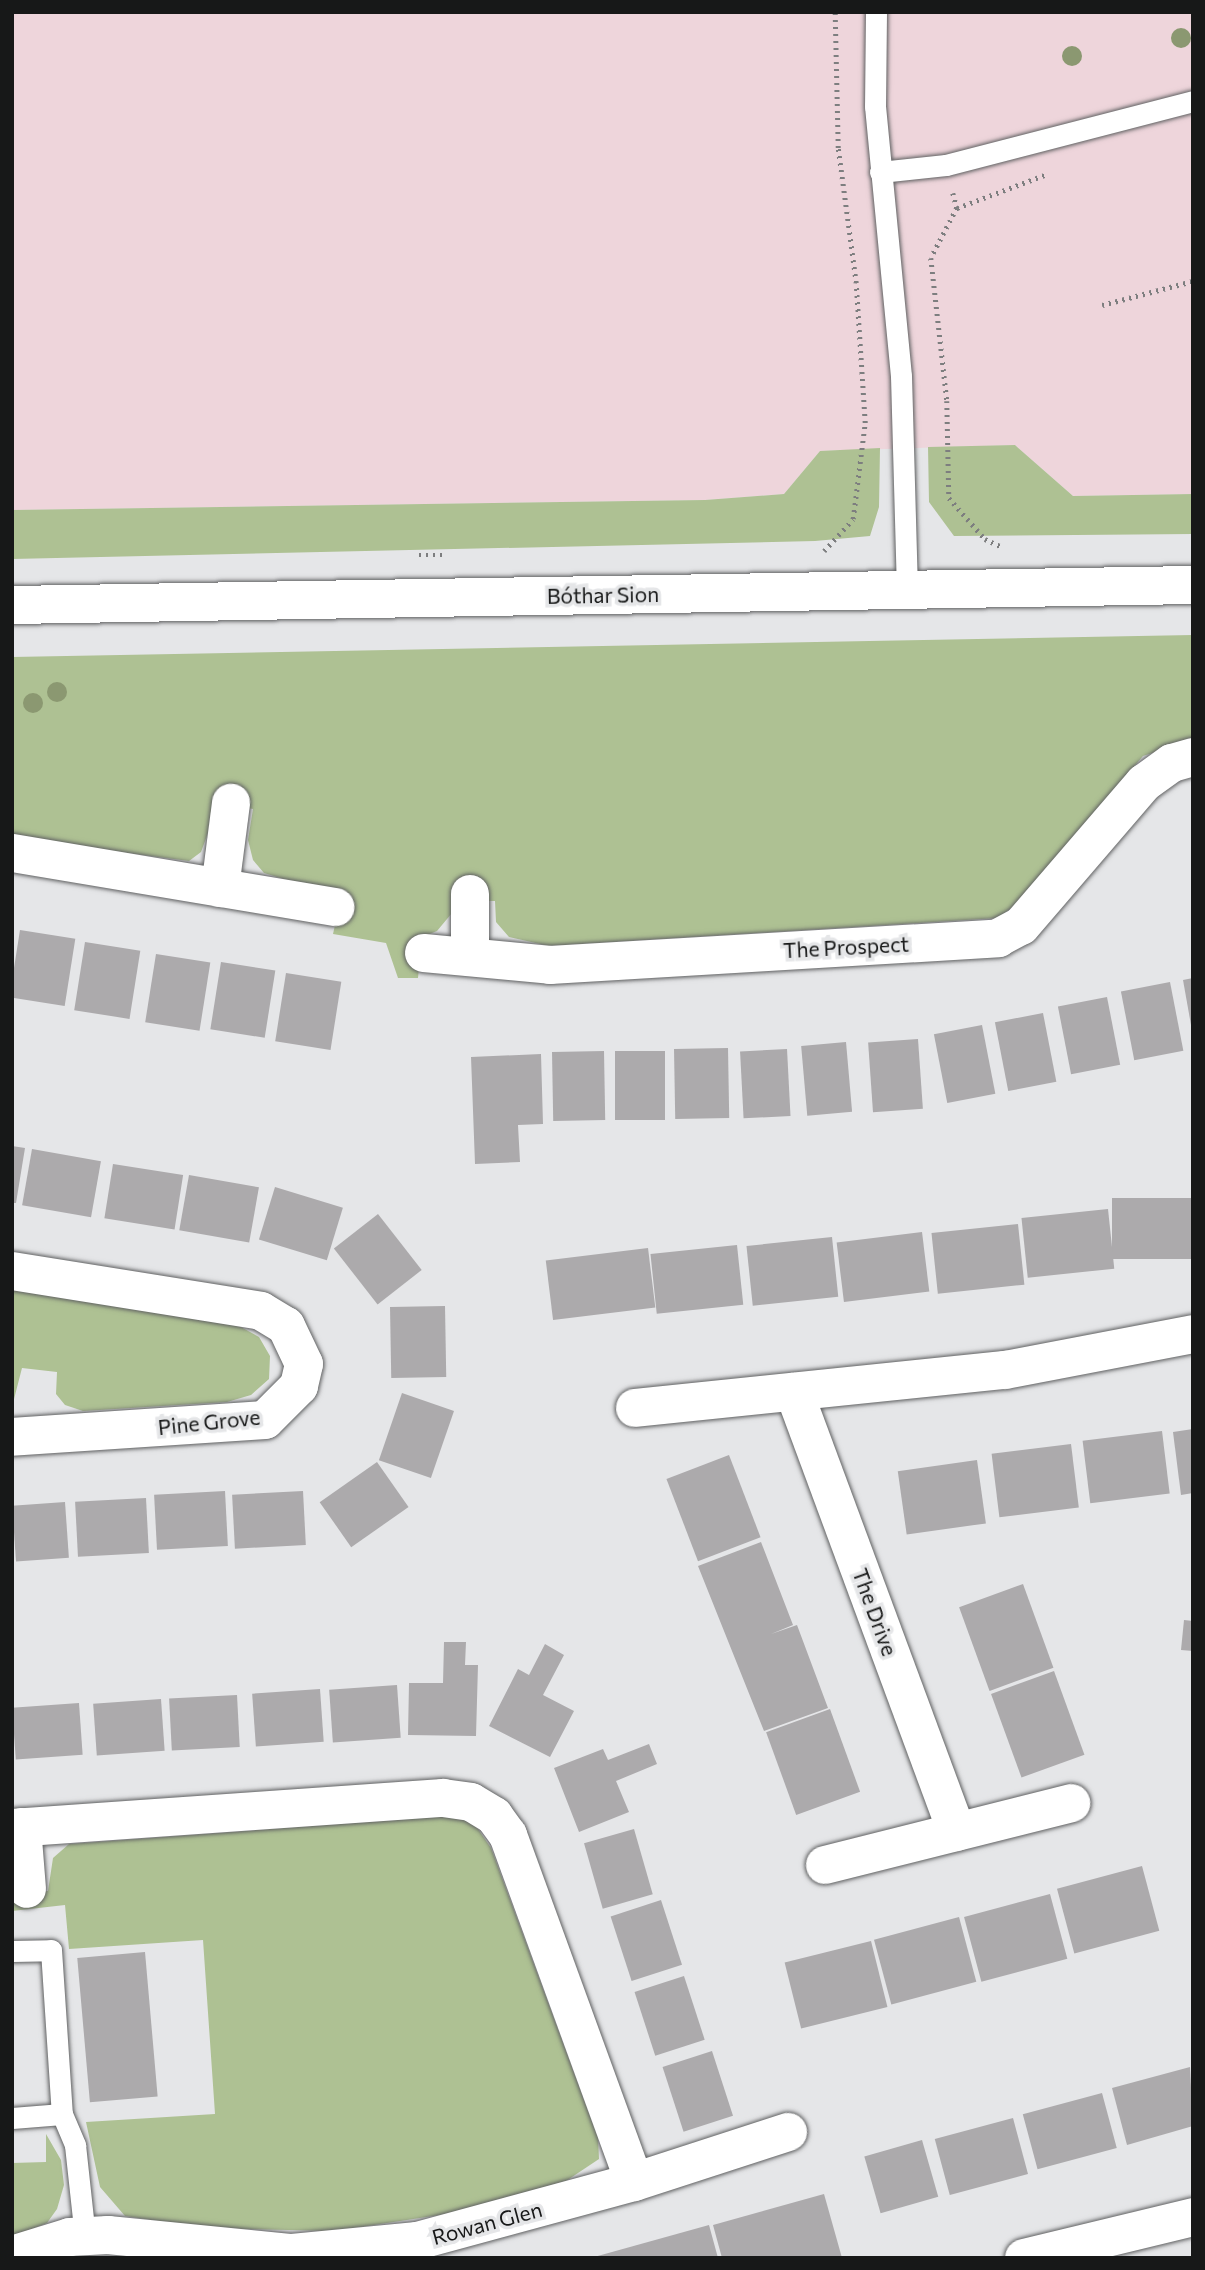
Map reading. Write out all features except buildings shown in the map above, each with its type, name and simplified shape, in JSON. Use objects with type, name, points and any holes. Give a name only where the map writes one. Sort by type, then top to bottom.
[{"type":"street","name":"Bóthar Sion","points":[[12,605],[1193,585]]},
{"type":"street","name":"The Prospect","points":[[424,953],[550,965],[998,938],[1021,926],[1143,783],[1172,763],[1193,757]]},
{"type":"street","points":[[220,888],[231,803]]},
{"type":"street","points":[[12,853],[336,907]]},
{"type":"street","points":[[470,894],[470,957]]},
{"type":"street","name":"Pine Grove","points":[[12,1271],[261,1311],[286,1326],[304,1364],[299,1385],[283,1406],[265,1420],[12,1437]]},
{"type":"street","points":[[635,1408],[1005,1370],[1193,1334]]},
{"type":"street","name":"The Drive","points":[[794,1392],[957,1832]]},
{"type":"street","points":[[27,1889],[17,1828],[443,1798],[471,1802],[494,1816],[508,1835],[634,2182]]},
{"type":"street","points":[[825,1866],[1071,1803]]},
{"type":"street","name":"Rowan Glen","points":[[12,2255],[85,2237],[292,2253],[349,2250],[478,2227],[634,2182],[788,2132]]},
{"type":"street","points":[[1024,2258],[1193,2217]]},
{"type":"lane","points":[[876,12],[880,172],[891,244],[901,376],[907,588]]},
{"type":"lane","points":[[880,172],[946,164],[1193,101]]},
{"type":"lane","points":[[12,1951],[51,1950],[62,2114],[75,2145],[85,2237]]},
{"type":"lane","points":[[12,2118],[62,2114]]},
{"type":"path","points":[[822,553],[853,519],[865,423],[856,283],[838,148],[835,12]]},
{"type":"path","points":[[946,164],[957,208],[931,258],[947,401],[949,498],[985,538],[1002,547]]},
{"type":"path","points":[[1102,305],[1193,281]]},
{"type":"shaded area","points":[[12,12],[1193,12],[1193,494],[1073,496],[1015,445],[820,451],[784,494],[705,500],[12,510]]},
{"type":"green space","points":[[1015,445],[1073,496],[1193,494],[1193,534],[954,536],[929,502],[928,447]]},
{"type":"green space","points":[[880,448],[879,507],[870,536],[815,541],[12,559],[12,510],[705,500],[784,494],[820,451]]},
{"type":"green space","points":[[1193,635],[1193,740],[1143,756],[1015,905],[998,918],[549,946],[509,937],[496,922],[495,901],[462,901],[437,931],[422,937],[418,978],[398,978],[386,943],[333,934],[335,925],[297,883],[264,873],[253,860],[248,840],[253,809],[219,803],[201,852],[189,861],[12,838],[12,657]]},
{"type":"green space","points":[[12,1288],[239,1326],[259,1337],[270,1356],[269,1379],[251,1395],[227,1402],[83,1411],[65,1405],[56,1394],[57,1372],[22,1368],[12,1407]]},
{"type":"green space","points":[[461,1815],[478,1829],[491,1848],[598,2138],[599,2159],[566,2181],[453,2213],[334,2231],[204,2228],[125,2216],[100,2187],[86,2122],[215,2114],[203,1940],[69,1949],[65,1905],[12,1911],[12,1889],[48,1891],[53,1858],[69,1844]]},
{"type":"green space","points":[[46,2134],[61,2160],[64,2185],[57,2209],[47,2223],[12,2237],[12,2163],[46,2162]]}]
